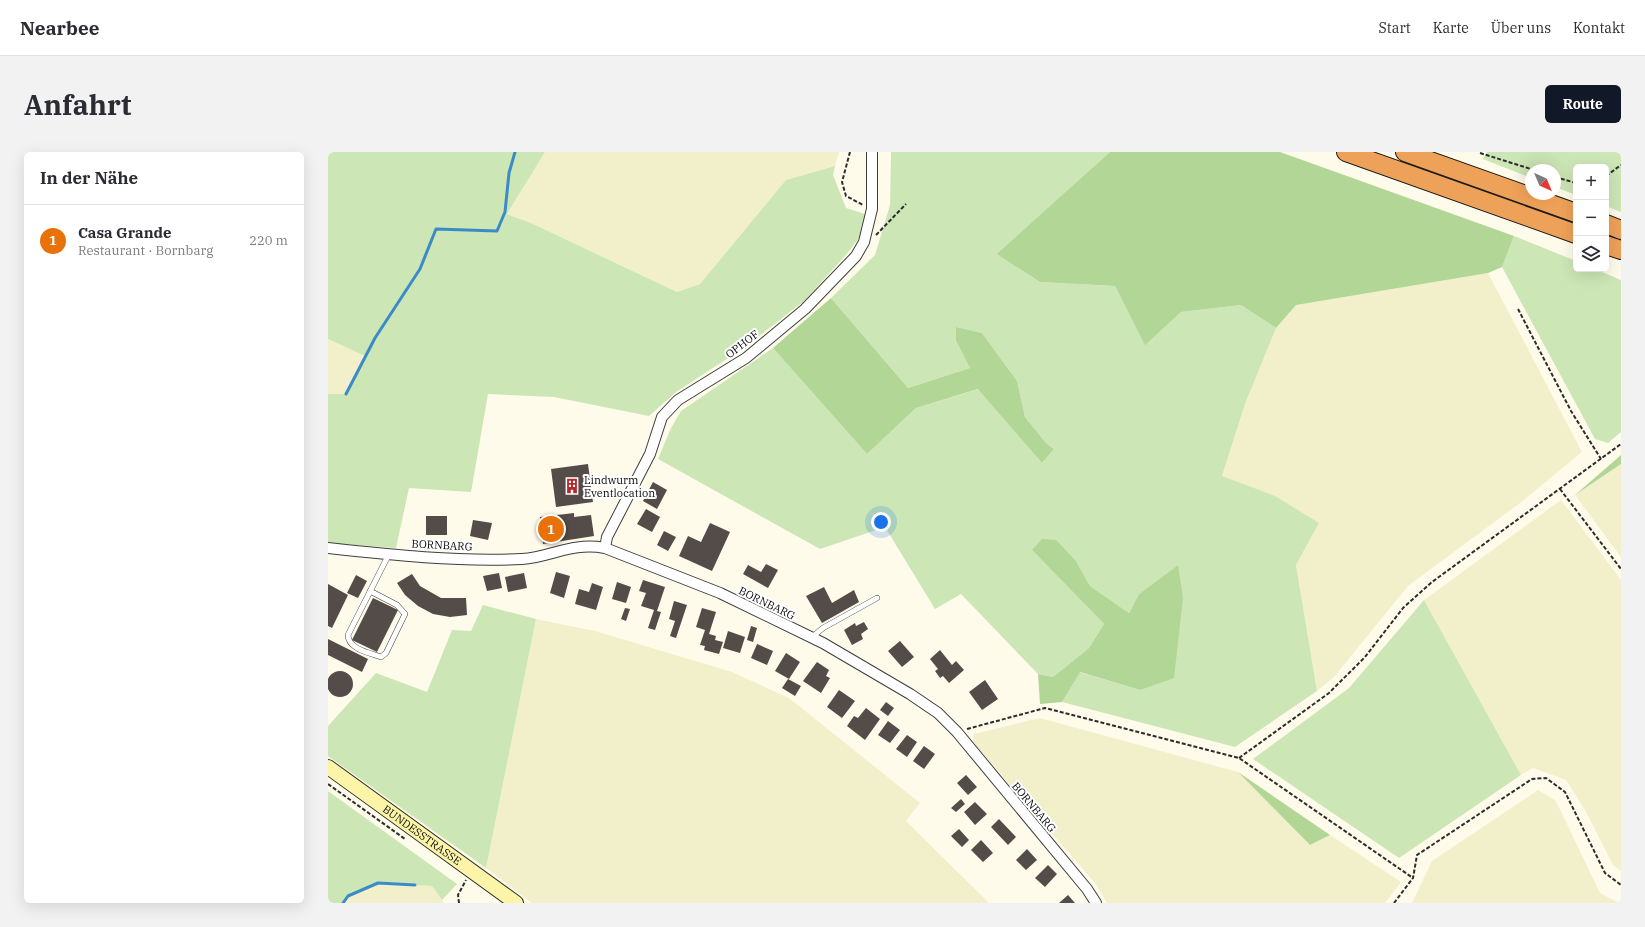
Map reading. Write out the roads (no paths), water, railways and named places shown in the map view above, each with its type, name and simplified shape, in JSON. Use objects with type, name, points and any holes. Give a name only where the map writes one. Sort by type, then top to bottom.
[{"type":"highway","points":[[1346,152],[1573,233]]},
{"type":"highway","points":[[1405,152],[1573,212]]},
{"type":"highway","points":[[1609,225],[1621,230]]},
{"type":"highway","points":[[1609,246],[1621,250]]},
{"type":"street","name":"OPHOF","points":[[605,548],[607,537],[650,454],[662,417],[678,400],[746,358],[805,309],[856,256],[867,232],[872,209],[872,152]]},
{"type":"street","name":"BORNBARG","points":[[328,548],[466,560],[524,559],[568,548],[590,545],[605,548],[720,593],[811,638],[910,694],[938,713],[957,732],[1087,889],[1096,903]]},
{"type":"street","name":"BUNDESSTRASSE","points":[[328,767],[516,903]]},
{"type":"lane","points":[[370,591],[397,605],[405,614],[386,653],[381,657],[356,648],[348,640],[348,635],[370,591],[389,554]]},
{"type":"lane","points":[[811,638],[823,628],[877,598]]},
{"type":"waterway","points":[[346,394],[375,338],[420,269],[436,229],[497,231],[505,212],[509,173],[515,152]]},
{"type":"waterway","points":[[343,903],[348,896],[378,883],[415,885]]},
{"type":"place","name":"Lindwurm Eventlocation","points":[[572,486]]},
{"type":"place","name":"Casa Grande","points":[[551,529]]}]
